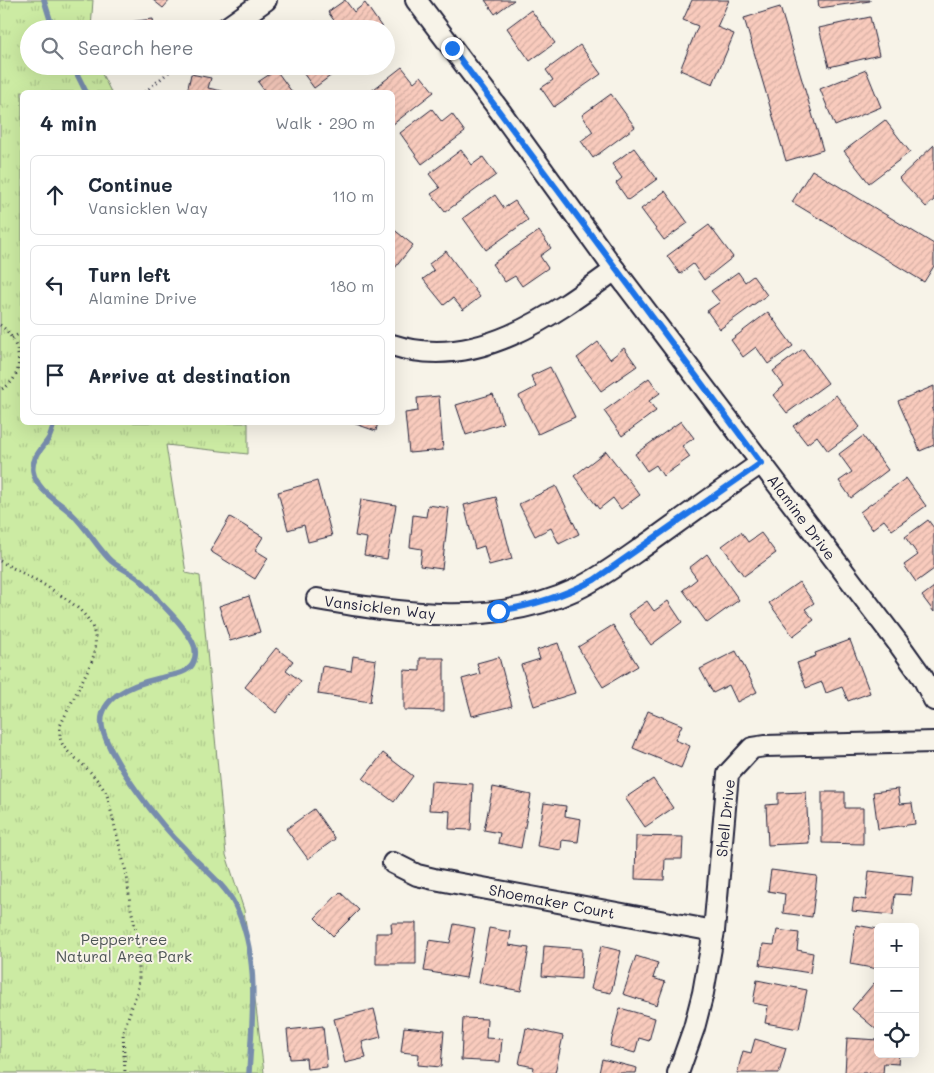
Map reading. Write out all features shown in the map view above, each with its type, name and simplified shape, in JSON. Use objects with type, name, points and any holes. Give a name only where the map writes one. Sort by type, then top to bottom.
[{"type":"street","points":[[238,20],[266,0]]},
{"type":"street","name":"Alamine Drive","points":[[416,0],[616,270],[898,643],[923,678],[934,700]]},
{"type":"street","points":[[395,346],[410,351],[433,352],[484,346],[522,331],[549,317],[616,270]]},
{"type":"street","name":"Vansicklen Way","points":[[317,599],[390,611],[434,615],[481,613],[548,600],[576,589],[616,566],[761,463]]},
{"type":"street","name":"Shell Drive","points":[[678,1073],[694,1028],[703,993],[714,931],[728,774],[752,748],[765,746],[934,742]]},
{"type":"street","name":"Shoemaker Court","points":[[393,863],[417,875],[434,879],[714,931]]},
{"type":"path","points":[[147,90],[165,75]]},
{"type":"path","points":[[0,325],[8,331],[12,338],[18,360],[14,378],[7,386],[0,390]]},
{"type":"path","points":[[12,338],[20,333]]},
{"type":"path","points":[[0,561],[76,605],[86,615],[96,637],[96,650],[92,661],[60,726],[60,740],[66,750],[92,773],[107,795],[127,876],[130,904],[139,945],[139,980],[137,992],[123,1032],[125,1073]]},
{"type":"green space","name":"Peppertree Natural Area Park","points":[[0,0],[93,0],[92,20],[20,20],[20,75],[102,75],[110,90],[20,90],[20,425],[248,425],[248,454],[166,445],[186,573],[200,576],[226,855],[244,910],[264,1073],[0,1073]]},
{"type":"building","points":[[153,0],[170,0],[163,8]]},
{"type":"building","points":[[345,0],[354,12],[365,3],[377,20],[334,20],[328,12]]},
{"type":"building","points":[[485,0],[514,0],[495,14]]},
{"type":"building","points":[[692,0],[729,0],[717,27],[734,34],[713,84],[680,70],[698,26],[683,20]]},
{"type":"building","points":[[818,0],[870,0],[870,1],[819,8]]},
{"type":"building","points":[[780,7],[823,150],[786,161],[744,18]]},
{"type":"building","points":[[531,10],[555,43],[530,61],[507,28]]},
{"type":"building","points":[[870,17],[879,55],[829,67],[819,28]]},
{"type":"building","points":[[580,45],[601,74],[554,107],[541,88],[553,80],[546,70]]},
{"type":"building","points":[[402,67],[414,82],[421,76],[434,92],[395,123],[395,90],[373,90],[392,75],[395,75],[395,72]]},
{"type":"building","points":[[866,70],[881,107],[835,126],[820,89]]},
{"type":"building","points":[[191,75],[196,75],[211,78],[208,88],[217,90],[187,90]]},
{"type":"building","points":[[268,75],[280,75],[291,90],[264,90],[258,82]]},
{"type":"building","points":[[305,75],[332,75],[314,88]]},
{"type":"building","points":[[611,94],[635,127],[593,158],[581,141],[593,132],[582,115]]},
{"type":"building","points":[[432,109],[442,122],[452,114],[465,132],[422,164],[400,133]]},
{"type":"building","points":[[885,120],[910,152],[869,183],[844,151]]},
{"type":"building","points":[[934,145],[934,200],[926,207],[899,178]]},
{"type":"building","points":[[634,148],[657,179],[628,200],[616,183],[622,178],[612,164]]},
{"type":"building","points":[[461,150],[472,165],[483,157],[496,175],[445,212],[431,194],[440,188],[429,174]]},
{"type":"building","points":[[812,170],[934,244],[934,266],[924,282],[792,202]]},
{"type":"building","points":[[665,191],[688,223],[664,240],[641,209]]},
{"type":"building","points":[[495,195],[504,208],[515,201],[528,220],[486,250],[463,218]]},
{"type":"building","points":[[709,225],[733,257],[704,280],[693,264],[680,274],[667,256]]},
{"type":"building","points":[[395,230],[413,245],[395,268]]},
{"type":"building","points":[[539,231],[551,248],[540,256],[548,268],[522,286],[515,276],[505,282],[492,264]]},
{"type":"building","points":[[446,251],[480,297],[463,310],[453,298],[444,305],[423,279],[434,271],[429,264]]},
{"type":"building","points":[[738,272],[745,282],[753,276],[767,295],[720,329],[707,311],[720,302],[711,291]]},
{"type":"building","points":[[768,312],[793,346],[768,364],[756,347],[743,357],[731,340]]},
{"type":"building","points":[[598,342],[610,359],[624,348],[637,366],[601,391],[577,358]]},
{"type":"building","points":[[803,349],[828,383],[787,413],[773,395],[784,386],[773,371]]},
{"type":"building","points":[[550,367],[575,417],[538,434],[519,396],[536,387],[531,376]]},
{"type":"building","points":[[649,378],[660,393],[649,401],[656,411],[622,436],[604,411]]},
{"type":"building","points":[[934,386],[934,408],[932,409],[934,415],[934,445],[920,451],[898,401]]},
{"type":"building","points":[[493,394],[503,423],[466,435],[456,405]]},
{"type":"building","points":[[836,395],[860,427],[828,451],[817,436],[807,444],[793,426]]},
{"type":"building","points":[[439,396],[443,450],[409,453],[405,413],[418,411],[417,398]]},
{"type":"building","points":[[681,421],[694,438],[682,446],[690,457],[663,476],[656,465],[647,471],[635,454]]},
{"type":"building","points":[[359,425],[377,425],[376,431]]},
{"type":"building","points":[[863,436],[888,470],[851,498],[839,481],[852,472],[839,454]]},
{"type":"building","points":[[606,451],[640,495],[621,509],[613,498],[599,509],[574,476]]},
{"type":"building","points":[[906,478],[926,506],[892,530],[884,520],[872,529],[860,512]]},
{"type":"building","points":[[317,481],[332,536],[308,542],[304,525],[288,530],[278,492]]},
{"type":"building","points":[[556,486],[579,534],[559,544],[551,528],[535,536],[519,504]]},
{"type":"building","points":[[496,497],[512,559],[489,565],[484,546],[475,549],[464,505]]},
{"type":"building","points":[[361,499],[396,505],[387,559],[364,555],[367,538],[355,536]]},
{"type":"building","points":[[428,505],[449,508],[442,569],[420,566],[422,549],[410,547],[413,515],[426,517]]},
{"type":"building","points":[[230,517],[263,537],[255,550],[268,558],[255,579],[210,551]]},
{"type":"building","points":[[928,520],[934,528],[934,569],[916,582],[904,565],[918,555],[905,537]]},
{"type":"building","points":[[741,532],[748,542],[761,533],[776,553],[744,576],[722,546]]},
{"type":"building","points":[[707,554],[739,600],[707,623],[683,590],[697,579],[689,568]]},
{"type":"building","points":[[799,582],[814,603],[805,609],[814,620],[793,636],[769,603]]},
{"type":"building","points":[[934,587],[934,612],[922,596]]},
{"type":"building","points":[[249,596],[260,632],[230,641],[219,606]]},
{"type":"building","points":[[647,601],[654,611],[668,601],[682,622],[651,645],[628,614]]},
{"type":"building","points":[[613,625],[638,666],[603,687],[578,647]]},
{"type":"building","points":[[850,640],[870,693],[848,701],[842,687],[826,693],[822,682],[806,688],[797,663],[816,656],[815,653]]},
{"type":"building","points":[[558,643],[575,693],[534,706],[521,665],[540,659],[537,650]]},
{"type":"building","points":[[276,648],[293,661],[286,670],[301,681],[276,713],[245,687]]},
{"type":"building","points":[[736,651],[757,692],[737,702],[729,685],[713,693],[700,669]]},
{"type":"building","points":[[353,656],[376,660],[370,702],[318,694],[322,666],[351,671]]},
{"type":"building","points":[[499,657],[512,706],[472,716],[462,679],[480,674],[477,663]]},
{"type":"building","points":[[420,658],[444,658],[444,711],[404,710],[404,670],[420,671]]},
{"type":"building","points":[[648,711],[682,725],[675,740],[690,746],[681,768],[633,748]]},
{"type":"building","points":[[383,753],[413,776],[394,802],[363,779]]},
{"type":"building","points":[[653,779],[673,808],[645,827],[625,798]]},
{"type":"building","points":[[431,781],[473,784],[471,830],[449,829],[450,811],[429,810]]},
{"type":"building","points":[[493,787],[531,795],[521,848],[498,843],[500,833],[484,830]]},
{"type":"building","points":[[898,789],[900,804],[912,803],[915,824],[878,829],[873,792]]},
{"type":"building","points":[[806,792],[809,843],[768,845],[766,805],[778,804],[778,793]]},
{"type":"building","points":[[822,792],[845,792],[845,808],[863,808],[863,844],[822,843]]},
{"type":"building","points":[[544,803],[566,806],[565,816],[581,819],[578,842],[562,840],[561,850],[537,846]]},
{"type":"building","points":[[314,809],[335,839],[308,859],[286,829]]},
{"type":"building","points":[[636,836],[683,837],[682,859],[665,859],[664,880],[635,879]]},
{"type":"building","points":[[771,870],[817,876],[812,917],[783,913],[785,894],[768,891]]},
{"type":"building","points":[[869,871],[913,876],[911,895],[895,894],[893,915],[852,911],[854,898],[866,900]]},
{"type":"building","points":[[340,892],[359,910],[333,936],[315,918]]},
{"type":"building","points":[[391,923],[416,923],[416,964],[376,964],[376,933],[392,933]]},
{"type":"building","points":[[454,924],[475,928],[466,978],[424,971],[429,940],[450,943]]},
{"type":"building","points":[[856,925],[874,928],[874,968],[850,964]]},
{"type":"building","points":[[489,928],[511,932],[509,945],[529,948],[521,991],[479,983]]},
{"type":"building","points":[[777,930],[799,933],[797,950],[813,953],[810,973],[760,965],[763,944],[774,945]]},
{"type":"building","points":[[544,946],[582,949],[581,979],[542,976]]},
{"type":"building","points":[[601,946],[621,951],[611,993],[591,989]]},
{"type":"building","points":[[636,956],[658,963],[653,978],[665,982],[657,1005],[623,994]]},
{"type":"building","points":[[757,980],[807,990],[799,1029],[765,1023],[768,1006],[753,1003]]},
{"type":"building","points":[[874,983],[874,1028],[852,1009]]},
{"type":"building","points":[[620,1008],[655,1018],[649,1041],[639,1038],[635,1053],[610,1046]]},
{"type":"building","points":[[374,1009],[381,1037],[362,1042],[366,1058],[345,1063],[334,1019]]},
{"type":"building","points":[[463,1018],[487,1019],[486,1038],[502,1039],[500,1062],[461,1060]]},
{"type":"building","points":[[323,1026],[327,1067],[307,1069],[306,1058],[290,1059],[287,1030]]},
{"type":"building","points":[[404,1027],[444,1031],[441,1067],[418,1065],[419,1054],[401,1052]]},
{"type":"building","points":[[526,1028],[563,1036],[555,1073],[533,1073],[534,1067],[519,1064]]},
{"type":"building","points":[[847,1038],[874,1040],[874,1058],[899,1058],[898,1064],[884,1063],[883,1073],[845,1073]]},
{"type":"building","points":[[755,1039],[786,1048],[779,1073],[737,1073],[743,1051],[751,1053]]},
{"type":"building","points":[[602,1059],[637,1068],[636,1073],[599,1073]]},
{"type":"waterway","points":[[44,0],[50,20]]},
{"type":"waterway","points":[[78,75],[85,90]]},
{"type":"waterway","points":[[54,425],[49,438],[34,462],[33,471],[38,484],[48,495],[76,518],[103,553],[119,567],[145,584],[182,626],[194,646],[195,653],[191,667],[178,674],[138,684],[117,695],[109,702],[104,711],[102,722],[104,734],[110,748],[139,794],[191,856],[225,890],[235,905],[249,946],[252,967],[253,1009],[249,1073]]},
{"type":"route","points":[[452,48],[761,463],[594,580],[548,600],[498,611]]}]
